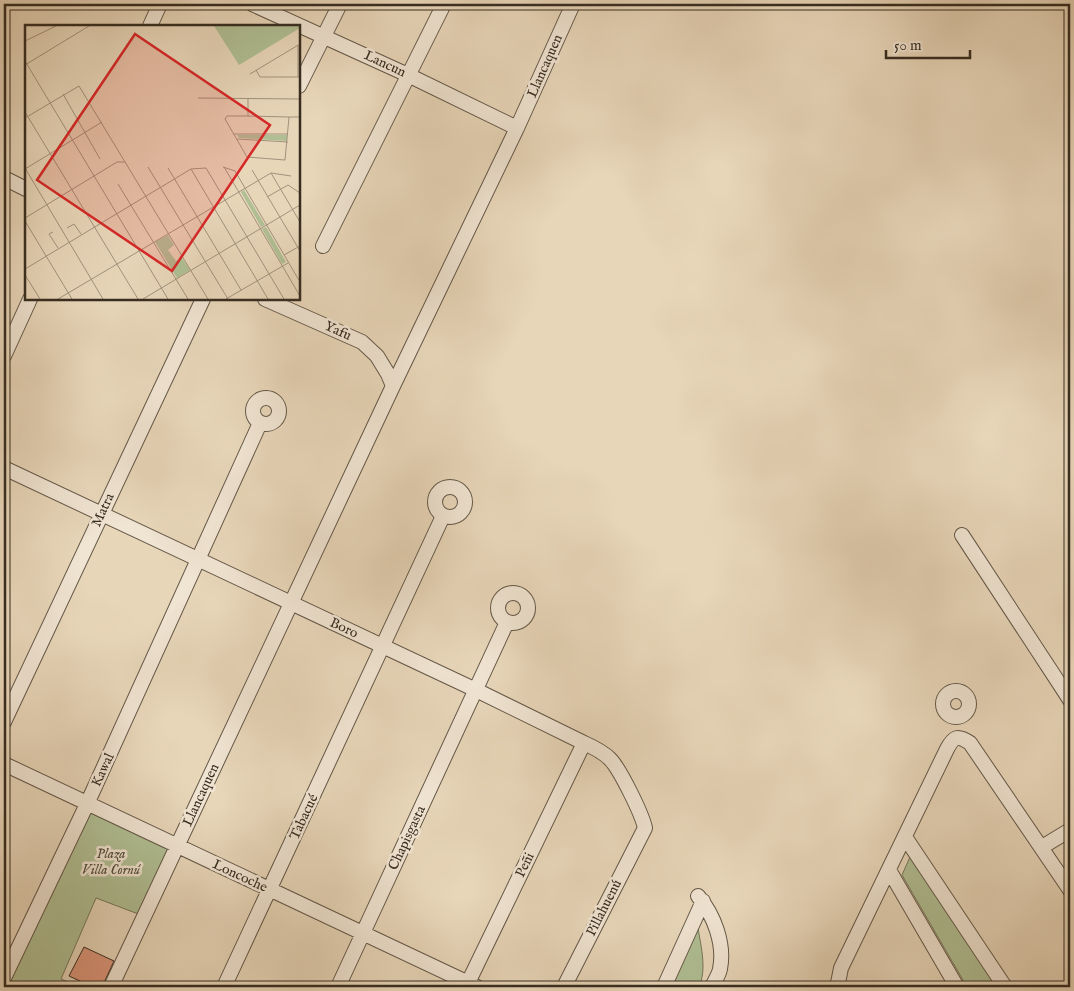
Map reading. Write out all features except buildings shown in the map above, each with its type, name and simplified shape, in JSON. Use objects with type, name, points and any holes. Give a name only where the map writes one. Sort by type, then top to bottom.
[{"type":"street","points":[[150,25],[160,4]]},
{"type":"street","name":"Lancun","points":[[252,4],[323,35],[517,128]]},
{"type":"street","points":[[300,84],[340,4]]},
{"type":"street","points":[[323,246],[444,4]]},
{"type":"street","name":"Llancaquen","points":[[111,987],[393,386],[517,128],[573,4]]},
{"type":"street","points":[[4,178],[25,188]]},
{"type":"street","points":[[4,356],[30,300]]},
{"type":"street","name":"Matra","points":[[4,722],[203,300]]},
{"type":"street","name":"Yafu","points":[[267,300],[362,342],[377,356],[393,386]]},
{"type":"street","name":"Kawal","points":[[4,978],[87,804],[260,423]]},
{"type":"street","name":"Boro","points":[[4,468],[584,742],[612,761],[641,813],[645,828]]},
{"type":"street","name":"Tabacué","points":[[224,987],[444,516]]},
{"type":"street","points":[[962,534],[1070,700]]},
{"type":"street","name":"Chapisgasta","points":[[338,987],[507,622]]},
{"type":"street","points":[[958,717],[962,738]]},
{"type":"street","points":[[838,987],[841,968],[951,741],[956,738],[962,738],[970,743],[1070,890]]},
{"type":"street","name":"Peñi","points":[[470,986],[584,742]]},
{"type":"street","name":"Loncoche","points":[[4,764],[363,933],[470,986]]},
{"type":"street","name":"Pillahuenú","points":[[564,987],[645,828]]},
{"type":"street","points":[[1042,848],[1070,830]]},
{"type":"street","points":[[904,837],[1005,987]]},
{"type":"street","points":[[889,870],[957,987]]},
{"type":"street","points":[[664,987],[701,898],[718,932],[720,946],[720,970],[712,987]]},
{"type":"green space","name":"Plaza Villa Cornú","points":[[88,808],[171,848],[141,915],[96,898],[61,979],[81,987],[5,987]]},
{"type":"green space","points":[[910,857],[998,987],[967,987],[902,875]]},
{"type":"green space","points":[[698,928],[703,965],[699,987],[671,987]]}]
